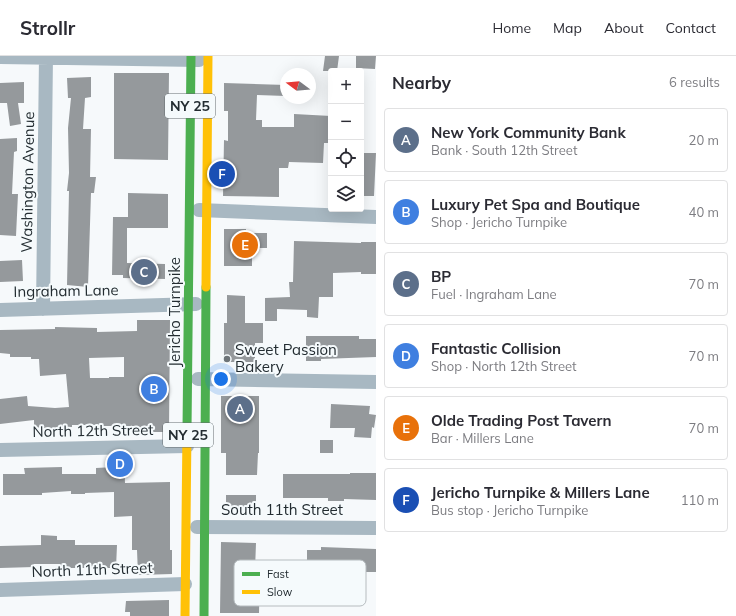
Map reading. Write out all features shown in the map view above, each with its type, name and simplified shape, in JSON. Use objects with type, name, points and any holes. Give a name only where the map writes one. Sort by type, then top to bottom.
[{"type":"main road","name":"Jericho Turnpike","points":[[186,616],[185,584],[188,446],[191,58]]},
{"type":"main road","name":"Jericho Turnpike","points":[[204,616],[208,58]]},
{"type":"main road","points":[[188,446],[196,450],[196,479],[205,488]]},
{"type":"street","points":[[0,57],[208,58]]},
{"type":"street","name":"Washington Avenue","points":[[44,309],[46,57]]},
{"type":"street","points":[[189,209],[376,217]]},
{"type":"street","name":"Ingraham Lane","points":[[0,310],[206,304]]},
{"type":"street","points":[[188,379],[376,382]]},
{"type":"street","name":"North 12th Street","points":[[0,450],[188,446]]},
{"type":"street","name":"South 11th Street","points":[[187,526],[376,528]]},
{"type":"street","name":"North 11th Street","points":[[0,590],[185,584]]},
{"type":"building","points":[[325,56],[339,56],[337,68],[328,68],[328,71],[323,71]]},
{"type":"building","points":[[356,56],[376,56],[375,69],[356,68]]},
{"type":"building","points":[[114,73],[169,73],[168,160],[114,159]]},
{"type":"building","points":[[91,77],[91,97],[85,98],[83,129],[91,129],[90,177],[96,177],[94,193],[91,193],[88,287],[67,285],[69,191],[67,191],[69,173],[68,128],[71,98],[68,98],[67,78]]},
{"type":"building","points":[[24,82],[24,103],[18,103],[21,124],[10,126],[7,103],[0,103],[0,83]]},
{"type":"building","points":[[224,83],[280,85],[280,96],[257,95],[256,120],[262,120],[262,127],[294,127],[294,114],[328,116],[328,143],[324,143],[323,163],[289,162],[288,168],[279,168],[279,197],[223,196],[224,140],[228,141],[228,111],[224,111]]},
{"type":"building","points":[[17,138],[17,151],[14,152],[12,194],[18,194],[16,236],[0,235],[0,139]]},
{"type":"building","points":[[364,153],[376,153],[374,196],[364,196]]},
{"type":"building","points":[[128,193],[168,194],[168,228],[127,228],[127,263],[165,264],[165,279],[123,278],[123,275],[112,275],[113,217],[128,217]]},
{"type":"building","points":[[224,229],[246,229],[246,233],[267,233],[267,248],[252,248],[252,266],[224,266]]},
{"type":"building","points":[[294,241],[376,242],[376,274],[361,274],[361,272],[333,273],[333,297],[319,297],[318,318],[307,317],[307,310],[277,309],[277,321],[265,321],[265,298],[290,297],[289,282],[293,282]]},
{"type":"building","points":[[22,260],[23,281],[0,282],[0,261]]},
{"type":"building","points":[[227,295],[245,296],[245,323],[263,323],[263,343],[255,343],[255,362],[224,362],[224,323],[227,323]]},
{"type":"building","points":[[137,320],[170,320],[169,430],[166,432],[134,432],[134,426],[102,425],[72,425],[72,427],[52,429],[34,427],[34,420],[0,424],[0,399],[27,396],[28,406],[55,408],[69,407],[66,374],[40,376],[39,359],[31,359],[31,357],[10,357],[10,354],[0,353],[0,330],[55,329],[55,327],[97,328],[97,332],[137,331]],"holes":[[[124,357],[124,377],[90,378],[89,358]]]},
{"type":"building","points":[[306,336],[359,336],[359,339],[376,339],[376,357],[306,361]]},
{"type":"building","points":[[221,396],[259,396],[259,453],[257,475],[226,475],[226,453],[221,453]]},
{"type":"building","points":[[331,404],[370,406],[369,414],[376,415],[374,428],[372,427],[371,438],[354,437],[355,428],[330,428]]},
{"type":"building","points":[[320,440],[333,440],[333,453],[320,453]]},
{"type":"building","points":[[114,461],[124,461],[125,483],[170,482],[170,550],[172,550],[172,574],[138,575],[137,550],[132,550],[132,516],[114,517],[114,492],[71,494],[71,491],[42,493],[42,495],[3,495],[3,474],[25,474],[24,468],[62,467],[62,474],[96,474],[96,468],[114,467]]},
{"type":"building","points":[[376,473],[376,500],[344,499],[344,501],[328,501],[328,498],[283,498],[283,474]]},
{"type":"building","points":[[226,495],[256,495],[256,510],[246,510],[246,507],[226,507]]},
{"type":"building","points":[[41,535],[57,536],[57,540],[75,540],[75,545],[117,545],[116,568],[60,568],[60,564],[34,564],[34,567],[0,568],[0,546],[41,545]]},
{"type":"building","points":[[221,542],[256,543],[255,560],[234,560],[234,606],[259,606],[259,613],[220,613]]},
{"type":"building","points":[[321,547],[376,549],[376,572],[366,572],[366,560],[307,560],[307,550],[321,550]]},
{"type":"building","points":[[169,600],[169,616],[130,616],[130,612],[125,612],[126,601]]},
{"type":"traffic: fast","points":[[187,430],[191,56]]},
{"type":"traffic: fast","points":[[204,616],[206,287]]},
{"type":"traffic: slow","points":[[206,287],[208,56]]},
{"type":"traffic: slow","points":[[185,616],[187,430]]},
{"type":"place","name":"Jericho Turnpike & Millers Lane","points":[[222,174]]},
{"type":"place","name":"Olde Trading Post Tavern","points":[[245,245]]},
{"type":"place","name":"BP","points":[[144,272]]},
{"type":"place","name":"Sweet Passion Bakery","points":[[227,359]]},
{"type":"place","name":"Luxury Pet Spa and Boutique","points":[[154,389]]},
{"type":"place","name":"New York Community Bank","points":[[240,409]]},
{"type":"place","name":"Fantastic Collision","points":[[120,464]]}]
